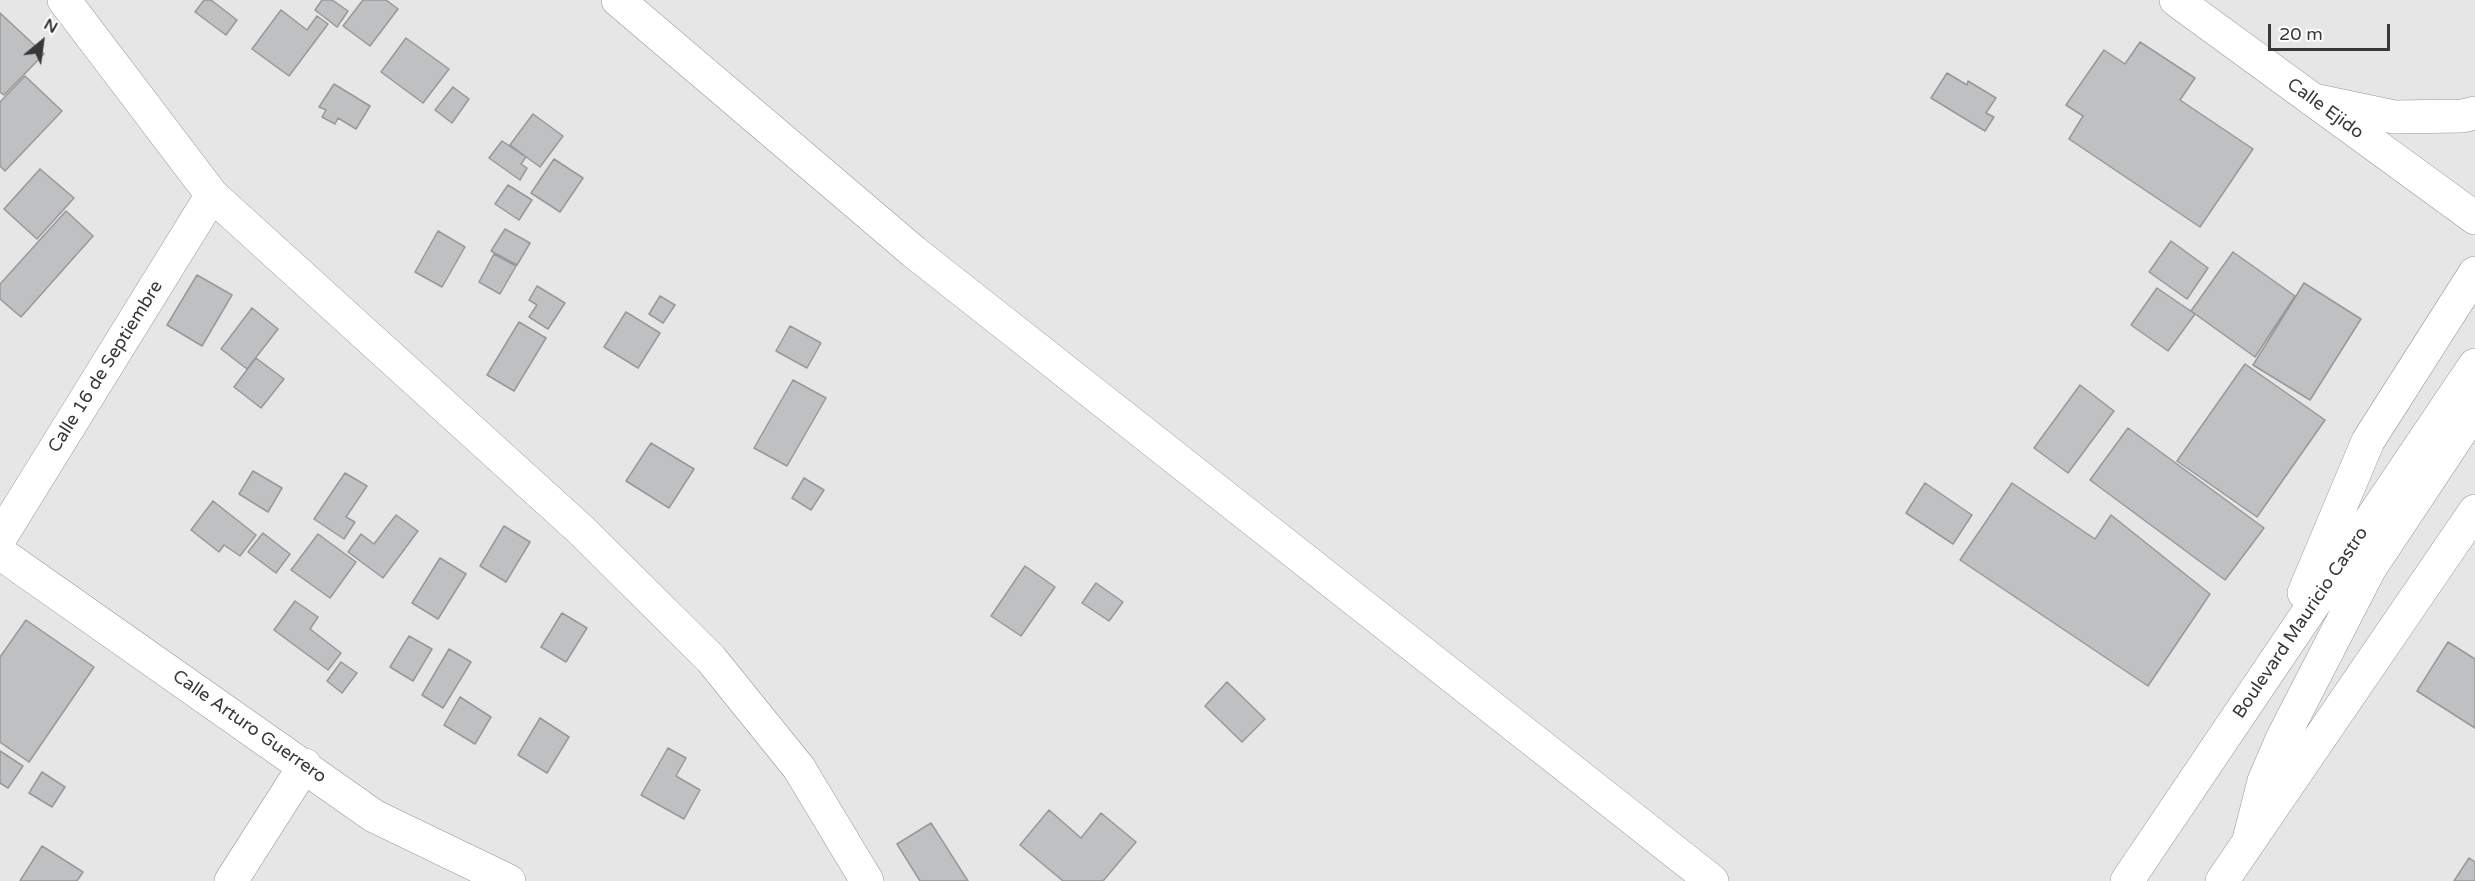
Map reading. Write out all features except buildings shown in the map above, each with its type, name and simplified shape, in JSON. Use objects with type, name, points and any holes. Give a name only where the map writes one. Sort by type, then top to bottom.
[{"type":"main road","points":[[64,0],[212,195],[581,530],[711,659],[799,768],[867,881]]},
{"type":"main road","points":[[618,0],[924,260],[1712,881]]},
{"type":"main road","name":"Calle Ejido","points":[[2176,0],[2475,218]]},
{"type":"main road","points":[[2313,100],[2394,117],[2462,116],[2475,113]]},
{"type":"main road","name":"Calle 16 de Septiembre","points":[[0,538],[212,195]]},
{"type":"main road","points":[[2274,663],[2368,441],[2475,273]]},
{"type":"main road","name":"Boulevard Mauricio Castro","points":[[2127,881],[2475,364]]},
{"type":"main road","points":[[2249,840],[2264,781],[2278,749],[2364,578],[2475,410]]},
{"type":"main road","points":[[2222,881],[2475,511]]},
{"type":"main road","name":"Calle Arturo Guerrero","points":[[0,553],[305,765],[374,816],[509,881]]},
{"type":"main road","points":[[231,881],[305,765]]}]
